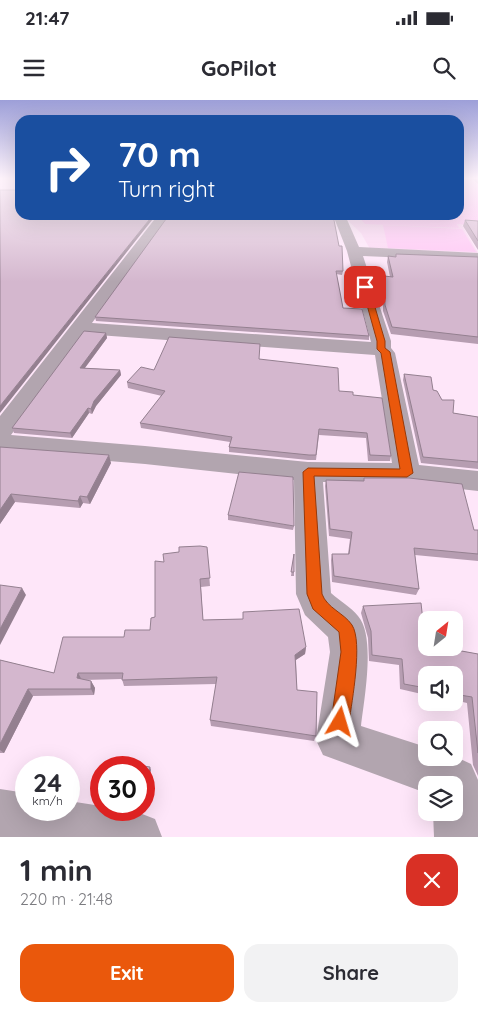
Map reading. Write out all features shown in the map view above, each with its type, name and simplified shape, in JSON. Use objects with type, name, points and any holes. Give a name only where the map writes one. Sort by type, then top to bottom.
[{"type":"street","points":[[0,433],[160,220]]},
{"type":"street","points":[[341,220],[354,251],[381,341],[381,349]]},
{"type":"street","points":[[354,251],[478,256]]},
{"type":"street","points":[[78,328],[381,349],[386,352],[407,473]]},
{"type":"street","points":[[0,443],[145,455],[308,472],[407,473],[478,481]]},
{"type":"street","points":[[308,472],[314,594],[318,604],[346,628],[349,652],[338,740],[455,780],[458,837]]},
{"type":"street","points":[[0,813],[137,837]]},
{"type":"shaded area","points":[[464,213],[478,213],[478,226],[462,225],[478,253],[370,249],[361,233],[347,220],[464,220]]},
{"type":"shaded area","points":[[464,213],[478,213],[478,225],[457,224],[459,228],[365,224],[362,220],[464,220]]},
{"type":"shaded area","points":[[383,225],[462,229],[476,252],[388,248]]},
{"type":"building","points":[[0,213],[15,213],[15,220],[149,220],[0,406]]},
{"type":"building","points":[[165,220],[334,220],[339,246],[342,246],[343,271],[336,271],[343,308],[362,309],[369,336],[95,317]]},
{"type":"building","points":[[465,220],[478,221],[478,241]]},
{"type":"building","points":[[396,254],[478,257],[478,337],[392,327],[385,305],[384,276],[393,277],[388,256],[396,257]]},
{"type":"building","points":[[84,331],[106,333],[80,368],[120,370],[94,401],[91,409],[88,408],[70,433],[12,428]]},
{"type":"building","points":[[169,337],[260,344],[259,359],[338,368],[339,391],[353,392],[353,395],[382,398],[391,456],[370,455],[367,433],[319,429],[316,455],[309,455],[229,447],[232,437],[140,423],[165,391],[127,382],[141,367],[154,370]]},
{"type":"building","points":[[404,374],[431,377],[433,390],[437,391],[442,400],[454,400],[453,413],[478,417],[478,462],[423,457]]},
{"type":"building","points":[[0,447],[109,455],[87,497],[80,496],[78,501],[11,494],[0,510]]},
{"type":"building","points":[[239,472],[293,477],[294,526],[228,515]]},
{"type":"building","points":[[364,478],[409,478],[462,484],[474,530],[478,530],[478,554],[414,548],[419,589],[334,576],[332,554],[349,554],[352,532],[330,529],[326,480],[364,481]]},
{"type":"building","points":[[179,547],[207,547],[210,578],[200,579],[203,620],[243,619],[243,612],[299,609],[306,647],[295,655],[297,690],[317,692],[316,736],[210,720],[217,677],[122,680],[123,673],[78,673],[77,678],[91,681],[91,689],[28,689],[0,744],[0,660],[54,673],[63,637],[124,637],[125,630],[150,630],[151,618],[155,617],[155,561],[164,562],[163,554],[179,552]]},
{"type":"building","points":[[294,554],[294,572],[291,572]]},
{"type":"building","points":[[0,585],[22,588],[0,629]]},
{"type":"building","points":[[421,603],[422,611],[418,611],[418,656],[463,656],[463,651],[478,654],[478,753],[472,697],[463,696],[463,666],[418,666],[418,687],[404,684],[402,659],[372,655],[371,631],[363,606]]},
{"type":"route","points":[[340,722],[349,652],[346,628],[318,604],[314,594],[308,472],[407,473],[386,352],[381,349],[381,341],[365,287]]}]
